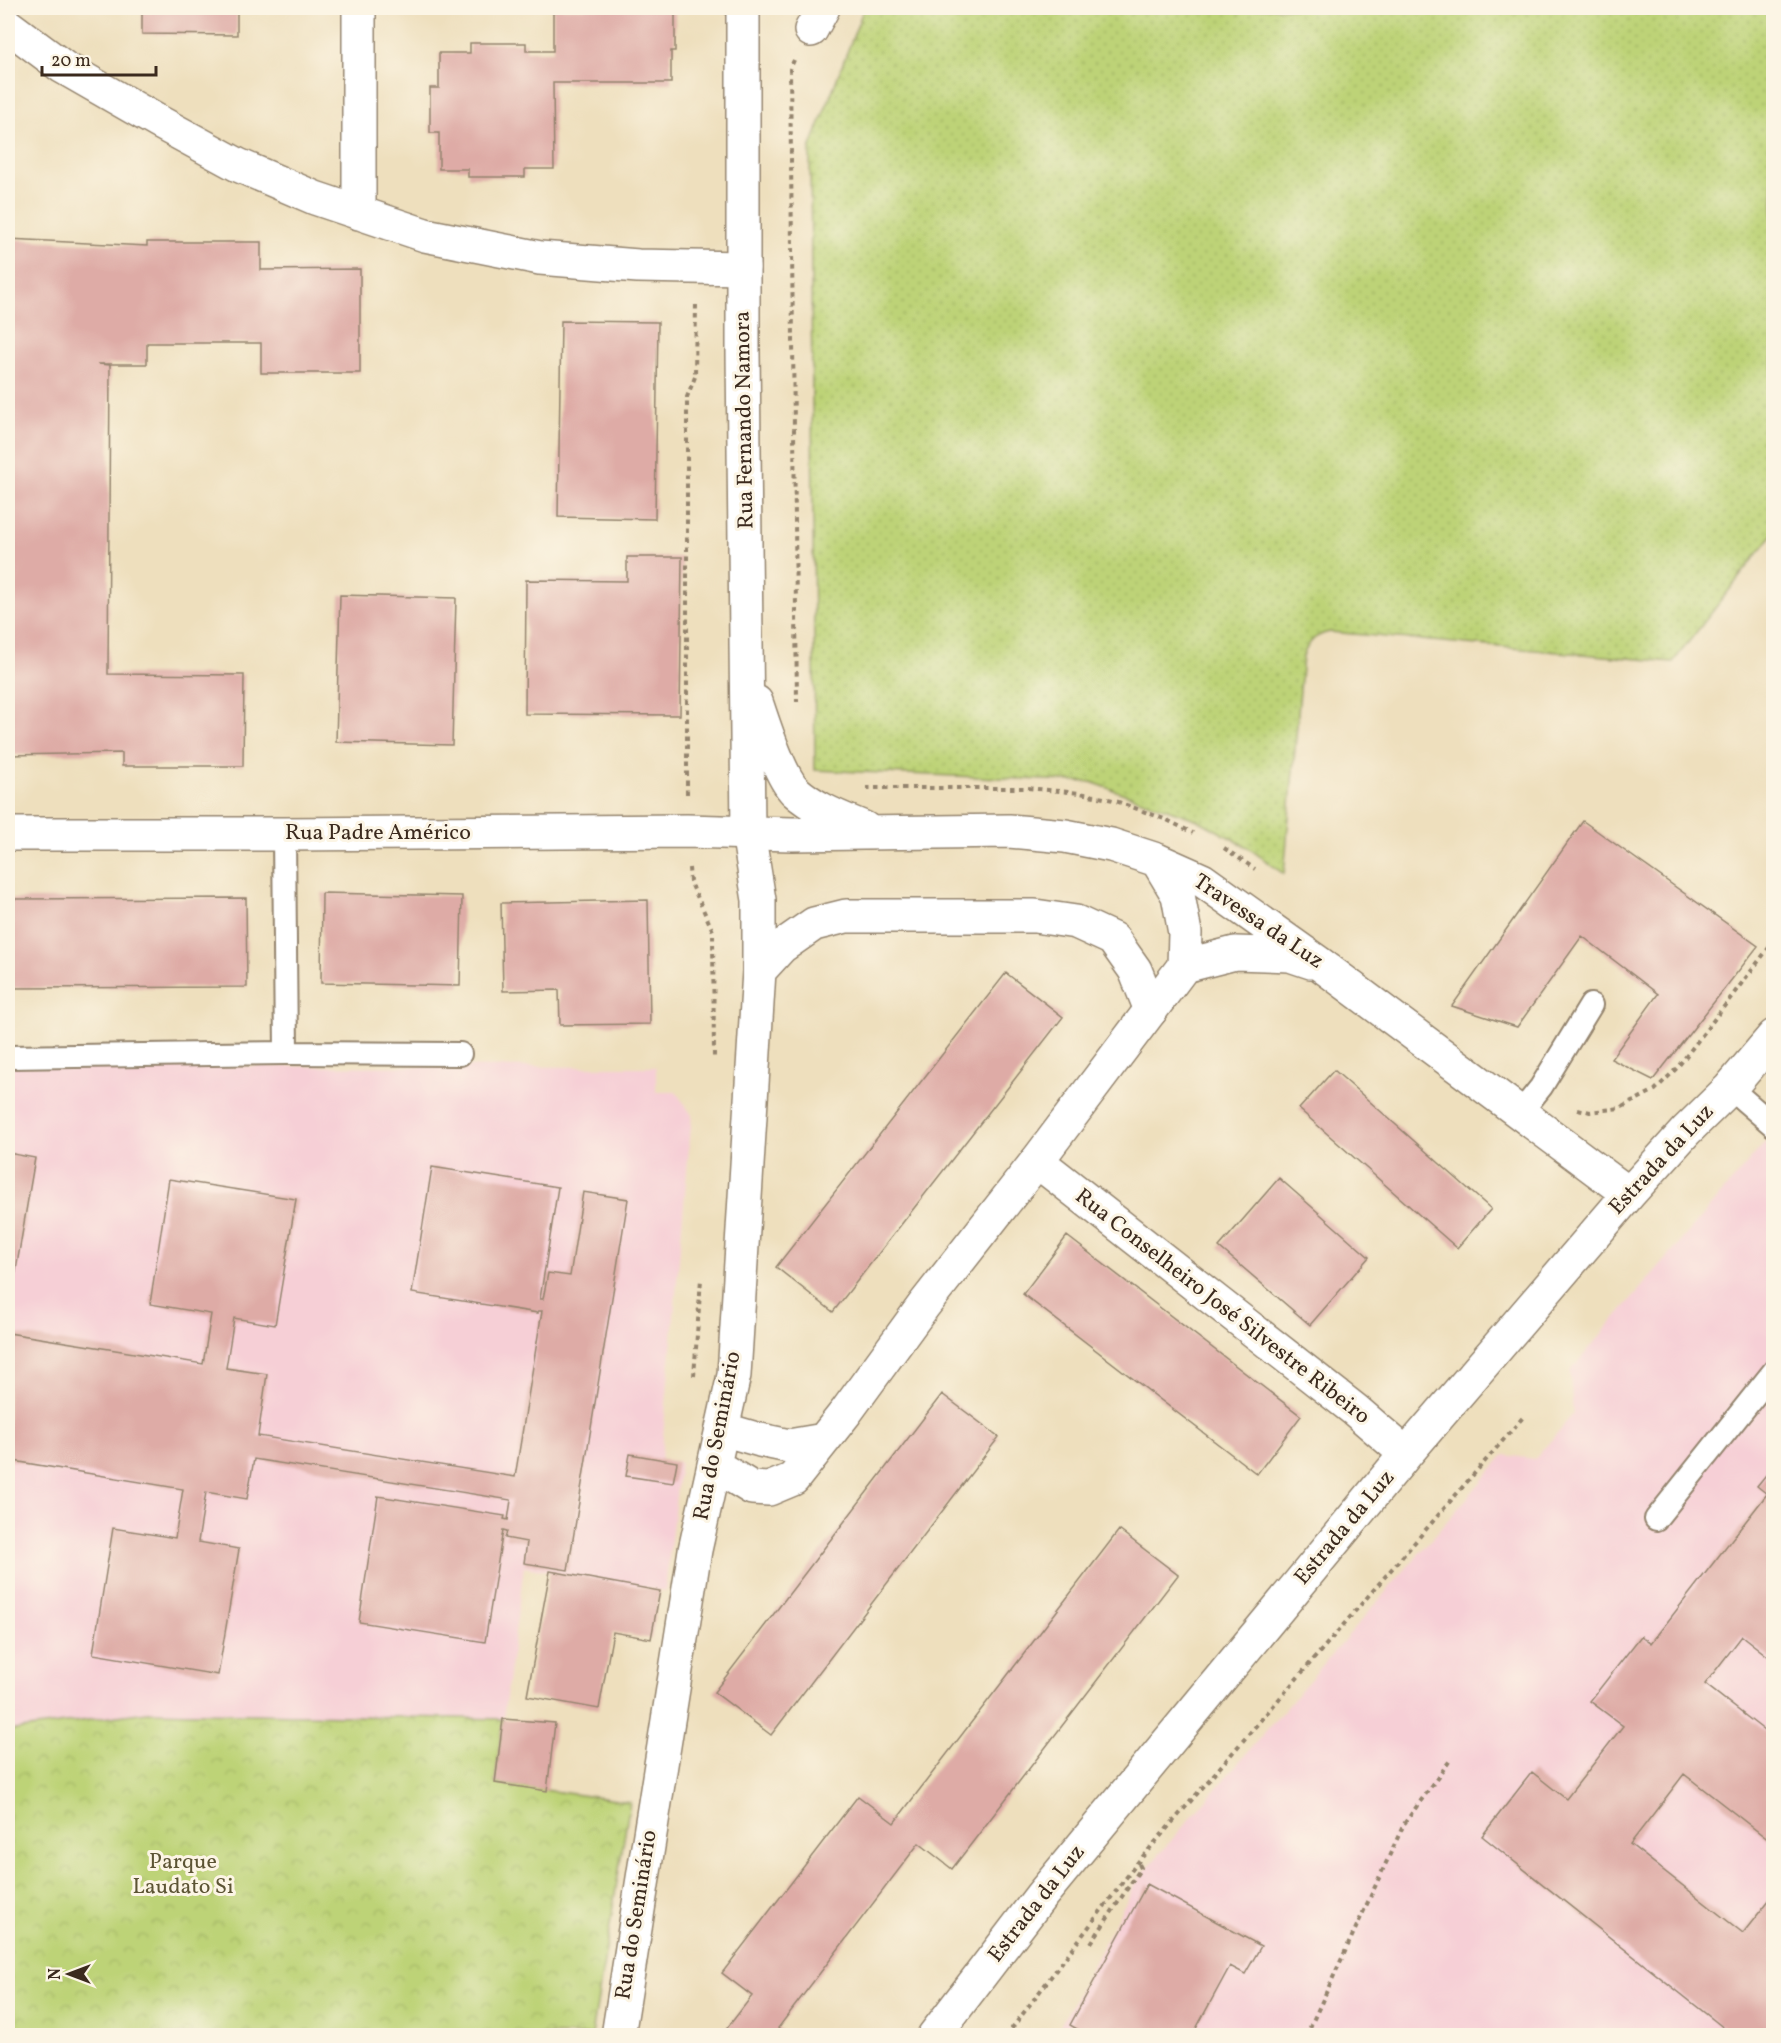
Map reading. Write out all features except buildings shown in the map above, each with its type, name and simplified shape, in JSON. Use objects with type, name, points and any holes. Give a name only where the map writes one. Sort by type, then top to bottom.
[{"type":"street","points":[[359,8],[359,213]]},
{"type":"street","name":"Rua Fernando Namora","points":[[743,8],[748,832]]},
{"type":"street","points":[[8,26],[63,67],[238,165],[315,198],[425,235],[540,258],[638,266],[743,268]]},
{"type":"street","points":[[748,676],[775,756],[794,790],[830,815],[877,832]]},
{"type":"street","name":"Travessa da Luz","points":[[748,832],[1009,831],[1065,836],[1111,845],[1157,860],[1202,880],[1320,964],[1531,1100],[1629,1194]]},
{"type":"street","name":"Rua Padre Américo","points":[[8,834],[748,832]]},
{"type":"street","name":"Rua do Seminário","points":[[618,2036],[695,1550],[734,1375],[759,971],[759,900],[748,832]]},
{"type":"street","points":[[714,1465],[752,1488],[769,1489],[793,1479],[1184,966],[1185,933],[1178,895],[1157,860]]},
{"type":"street","points":[[759,971],[781,947],[814,924],[846,916],[1035,916],[1076,922],[1113,939],[1135,970],[1151,1010]]},
{"type":"street","points":[[1184,966],[1235,953],[1290,955],[1320,964]]},
{"type":"street","name":"Estrada da Luz","points":[[934,2036],[1041,1896],[1406,1454],[1629,1194],[1686,1131],[1730,1088],[1773,1036]]},
{"type":"street","name":"Rua Conselheiro José Silvestre Ribeiro","points":[[1037,1161],[1355,1410],[1406,1454]]},
{"type":"street","points":[[722,1429],[789,1446],[824,1440]]},
{"type":"lane","points":[[284,834],[286,1053]]},
{"type":"lane","points":[[1531,1100],[1592,1005]]},
{"type":"lane","points":[[8,1057],[286,1053],[460,1054]]},
{"type":"lane","points":[[1730,1088],[1773,1126]]},
{"type":"lane","points":[[1656,1518],[1773,1371]]},
{"type":"path","points":[[797,704],[790,69],[817,19]]},
{"type":"path","points":[[697,267],[695,377],[687,397],[687,831],[690,881],[714,931],[714,1067]]},
{"type":"path","points":[[855,788],[1027,788],[1080,793],[1113,800],[1167,820],[1195,834]]},
{"type":"path","points":[[1214,844],[1233,853],[1261,874]]},
{"type":"path","points":[[1531,1100],[1590,1112],[1620,1108],[1655,1090],[1677,1068],[1773,941]]},
{"type":"path","points":[[694,1385],[694,1351],[702,1268]]},
{"type":"path","points":[[1006,2036],[1138,1862],[1525,1415]]},
{"type":"path","points":[[1306,2036],[1404,1824],[1450,1759]]},
{"type":"path","points":[[1091,1943],[1141,1868],[1138,1862]]},
{"type":"shaded area","points":[[8,1066],[656,1067],[656,1092],[676,1092],[692,1115],[661,1459],[680,1462],[665,1591],[524,1567],[503,1719],[147,1712],[8,1731]]},
{"type":"shaded area","points":[[1773,1133],[1773,2035],[1055,2036],[1138,1879],[1504,1455],[1535,1459],[1553,1438],[1573,1414],[1570,1371]]},
{"type":"green space","points":[[864,8],[1773,8],[1773,534],[1673,662],[1330,632],[1316,637],[1303,656],[1284,874],[1247,847],[1198,820],[1091,782],[815,770],[810,149]]},
{"type":"green space","name":"Parque Laudato Si","points":[[147,1712],[503,1719],[495,1783],[630,1802],[592,2035],[8,2035],[8,1731]]}]
